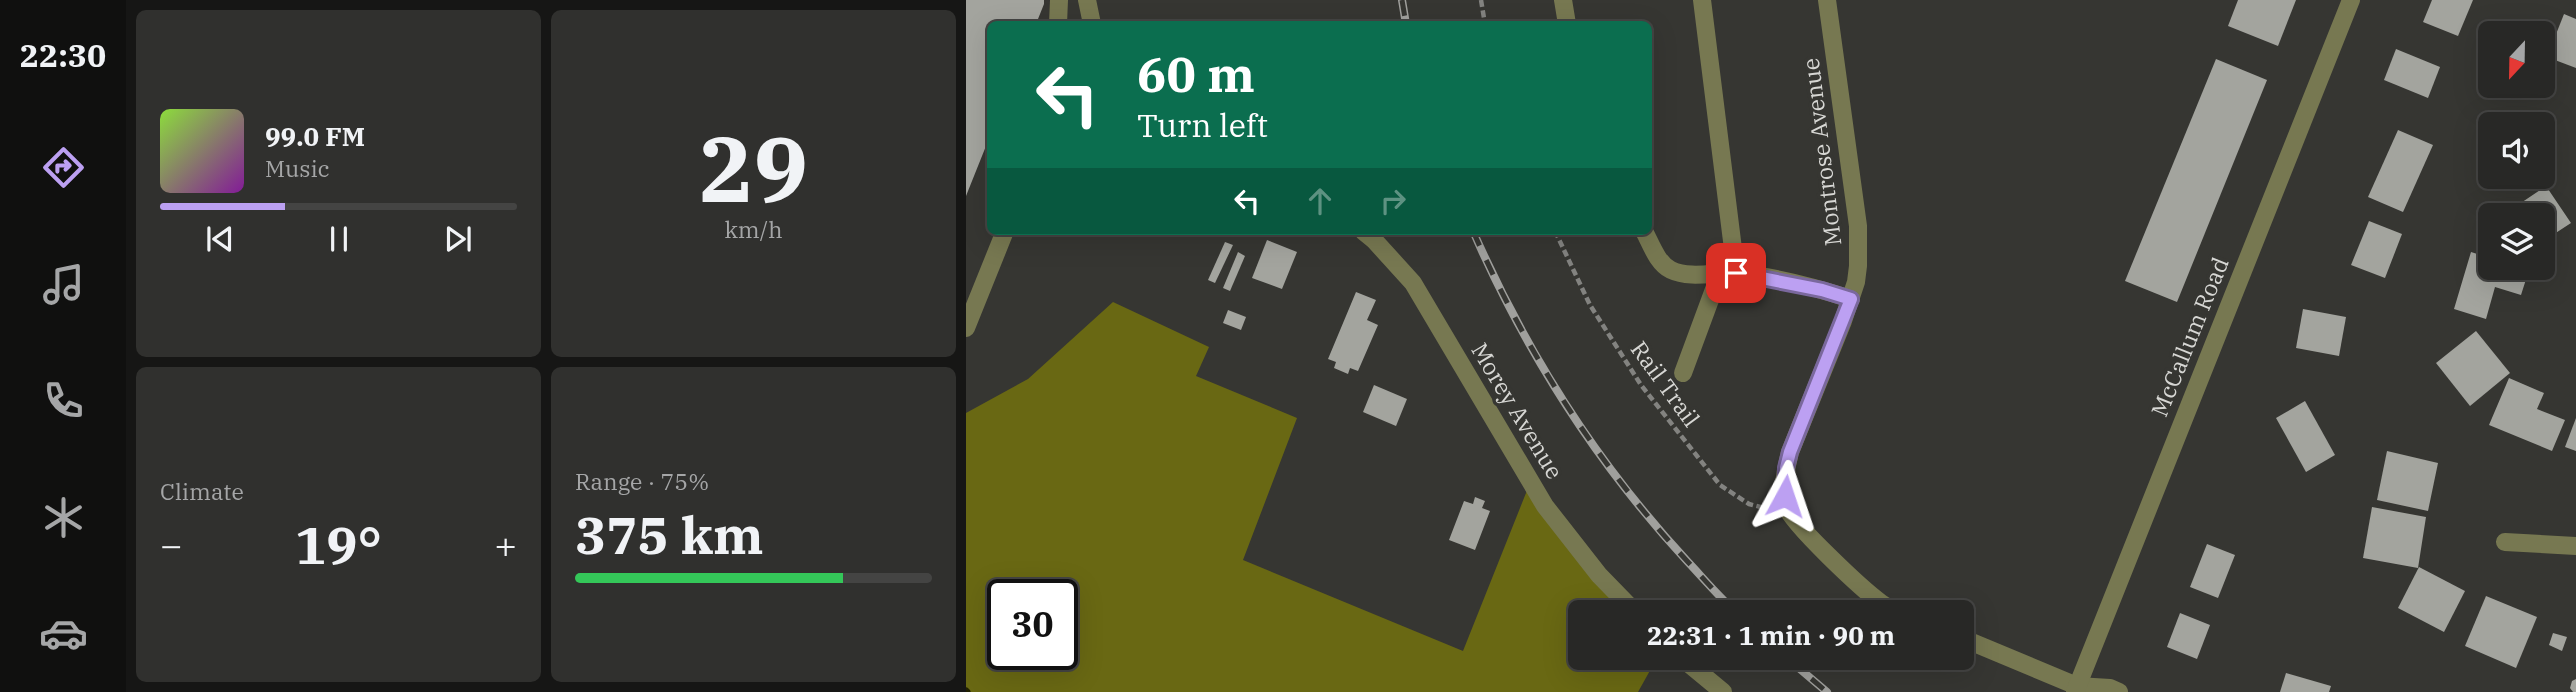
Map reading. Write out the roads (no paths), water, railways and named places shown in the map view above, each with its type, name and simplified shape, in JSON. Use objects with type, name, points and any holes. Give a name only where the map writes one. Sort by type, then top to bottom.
[{"type":"street","points":[[1058,21],[1059,0]]},
{"type":"street","points":[[1087,0],[1091,21]]},
{"type":"street","points":[[1563,0],[1566,21]]},
{"type":"street","points":[[1683,373],[1728,273],[1702,0]]},
{"type":"street","name":"Montrose Avenue","points":[[1827,0],[1858,226],[1858,266],[1851,299],[1790,452],[1786,468],[1785,496],[1795,523],[1878,600]]},
{"type":"street","name":"McCallum Road","points":[[2079,690],[2351,0]]},
{"type":"street","points":[[966,327],[1004,235]]},
{"type":"street","name":"Morey Avenue","points":[[1368,235],[1413,283],[1545,506],[1599,575],[1623,600]]},
{"type":"street","points":[[1646,235],[1661,262],[1681,273],[1728,273],[1822,290],[1851,299]]},
{"type":"street","points":[[2505,542],[2576,546]]},
{"type":"street","points":[[1974,643],[2079,690],[2110,688],[2119,692]]},
{"type":"street","points":[[1696,670],[1723,692]]},
{"type":"railway","points":[[1402,0],[1406,21]]},
{"type":"railway","points":[[1475,235],[1516,320],[1594,447],[1655,525],[1724,600]]},
{"type":"railway","points":[[1801,670],[1827,692]]}]
